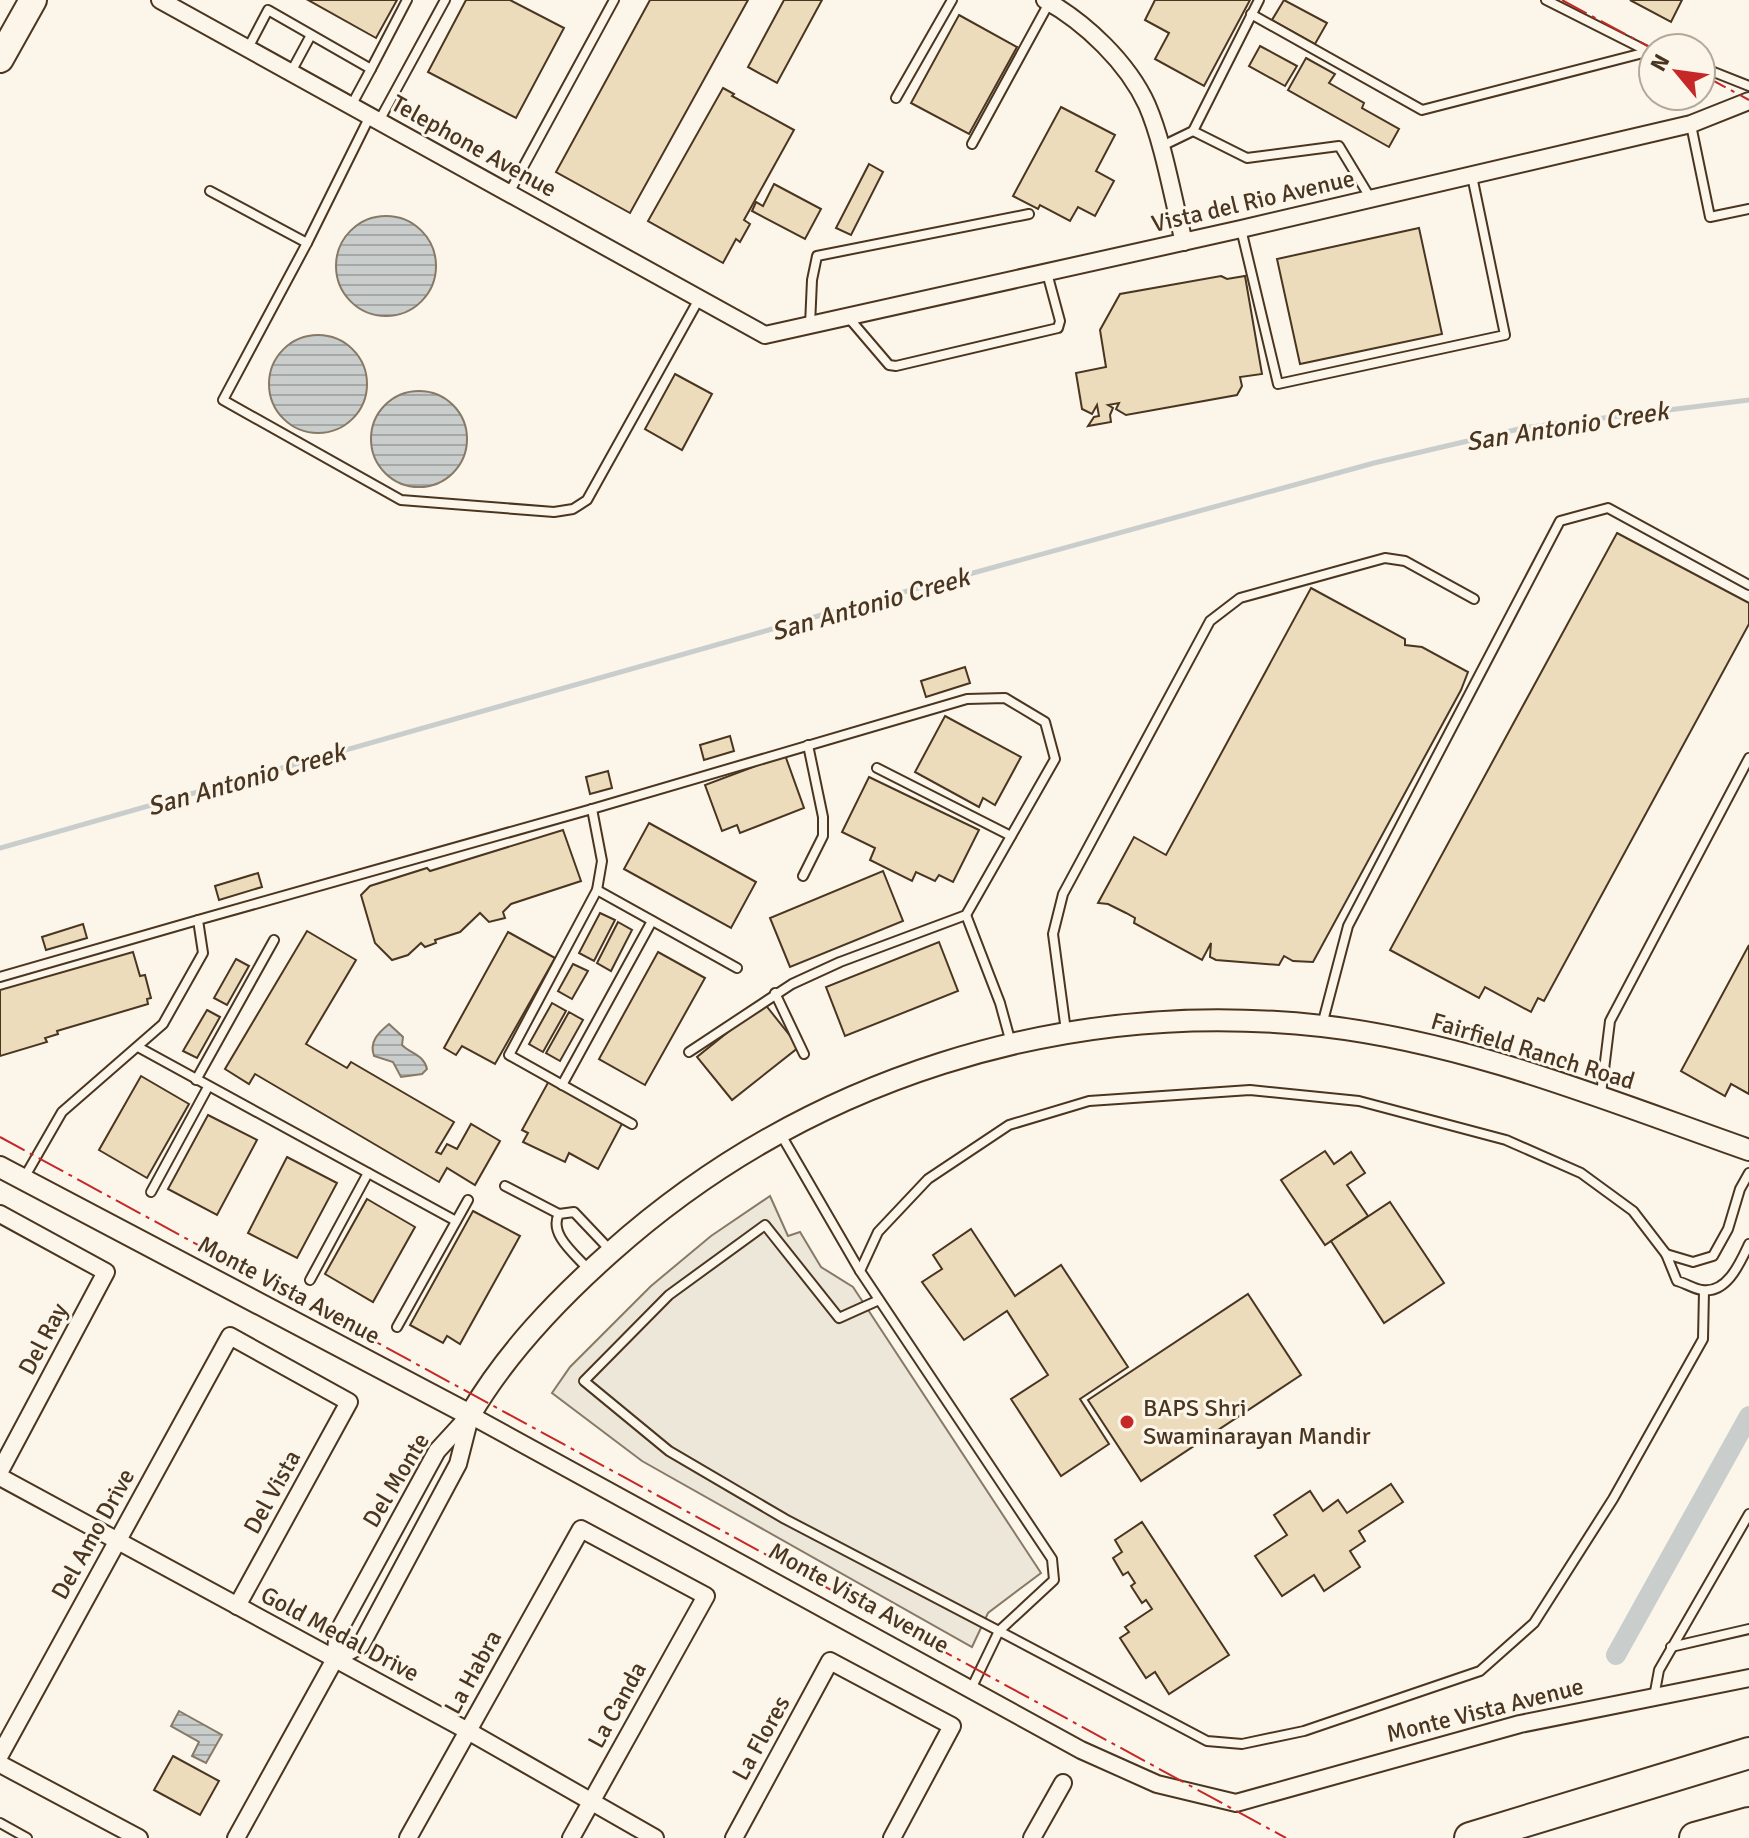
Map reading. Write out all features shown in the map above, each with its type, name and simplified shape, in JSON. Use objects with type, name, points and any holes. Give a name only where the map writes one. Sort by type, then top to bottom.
[{"type":"highway","points":[[1470,1838],[1749,1753]]},
{"type":"highway","points":[[1695,1838],[1749,1823]]},
{"type":"main road","points":[[0,59],[33,0]]},
{"type":"street","name":"Telephone Avenue","points":[[160,0],[765,335]]},
{"type":"street","points":[[1048,1],[1109,48],[1147,104],[1184,242]]},
{"type":"street","name":"Vista del Rio Avenue","points":[[765,335],[1184,242],[1691,124],[1749,101]]},
{"type":"street","name":"Fairfield Ranch Road","points":[[470,1415],[502,1366],[550,1310],[648,1219],[694,1185],[779,1131],[860,1093],[1011,1043],[1066,1031],[1158,1021],[1209,1020],[1322,1026],[1459,1052],[1749,1150]]},
{"type":"street","name":"Monte Vista Avenue","points":[[0,1167],[470,1415],[1081,1750],[1157,1784],[1236,1803],[1520,1724],[1749,1678]]},
{"type":"street","name":"Del Ray","points":[[0,1214],[106,1272],[0,1471]]},
{"type":"street","name":"Del Amo Drive","points":[[0,1755],[230,1336],[349,1402]]},
{"type":"street","name":"Del Vista","points":[[237,1606],[349,1402]]},
{"type":"street","name":"Del Monte","points":[[236,1838],[335,1659],[338,1632],[437,1451],[470,1415]]},
{"type":"street","name":"Del Monte","points":[[335,1659],[361,1645],[458,1464],[470,1415]]},
{"type":"street","name":"Gold Medal Drive","points":[[0,1477],[468,1731],[655,1838]]},
{"type":"street","name":"La Habra","points":[[408,1838],[581,1529],[706,1596]]},
{"type":"street","name":"La Canda","points":[[571,1838],[706,1596]]},
{"type":"street","name":"La Flores","points":[[734,1838],[830,1661],[952,1726],[892,1838]]},
{"type":"street","points":[[0,1764],[139,1838]]},
{"type":"street","points":[[1032,1838],[1063,1783]]},
{"type":"lane","points":[[247,49],[273,0]]},
{"type":"lane","points":[[351,106],[407,0]]},
{"type":"lane","points":[[445,0],[374,119],[223,400],[401,500],[514,511],[573,509],[587,500],[699,298]]},
{"type":"lane","points":[[509,193],[614,0]]},
{"type":"lane","points":[[896,98],[952,0]]},
{"type":"lane","points":[[1160,148],[1193,131],[1259,0]]},
{"type":"lane","points":[[1546,0],[1637,46]]},
{"type":"lane","points":[[972,144],[1048,1]]},
{"type":"lane","points":[[268,10],[371,69]]},
{"type":"lane","points":[[1251,14],[1422,110],[1637,56]]},
{"type":"lane","points":[[291,72],[311,35]]},
{"type":"lane","points":[[1717,73],[1749,86]]},
{"type":"lane","points":[[1691,124],[1710,217],[1749,209]]},
{"type":"lane","points":[[1193,131],[1247,158],[1339,146],[1371,199]]},
{"type":"lane","points":[[1241,229],[1278,384],[1505,335],[1471,175]]},
{"type":"lane","points":[[210,191],[307,243]]},
{"type":"lane","points":[[810,326],[812,280],[817,256],[1029,214]]},
{"type":"lane","points":[[848,317],[889,365],[896,366],[1058,328],[1060,321],[1047,273]]},
{"type":"lane","points":[[1322,1026],[1348,926],[1560,521],[1608,508],[1749,585]]},
{"type":"lane","points":[[1066,1031],[1053,934],[1063,894],[1210,621],[1240,598],[1385,558],[1405,561],[1474,599]]},
{"type":"lane","points":[[0,977],[967,699],[1005,698],[1045,722],[1055,759],[966,915],[840,962],[775,993],[689,1052]]},
{"type":"lane","points":[[803,876],[823,836],[823,817],[808,745]]},
{"type":"lane","points":[[1600,1098],[1610,1021],[1749,758]]},
{"type":"lane","points":[[877,768],[1011,836]]},
{"type":"lane","points":[[592,809],[602,861],[597,890],[509,1055],[632,1124]]},
{"type":"lane","points":[[597,890],[737,968]]},
{"type":"lane","points":[[966,915],[1000,1003],[1011,1043]]},
{"type":"lane","points":[[23,1179],[62,1112],[163,1024],[203,953],[198,920]]},
{"type":"lane","points":[[562,1085],[652,921]]},
{"type":"lane","points":[[196,1080],[274,940]]},
{"type":"lane","points":[[775,993],[804,1054]]},
{"type":"lane","points":[[138,1047],[456,1221]]},
{"type":"lane","points":[[151,1192],[208,1087]]},
{"type":"lane","points":[[860,1271],[878,1232],[928,1179],[1009,1125],[1089,1101],[1250,1090],[1359,1101],[1506,1140],[1581,1173],[1633,1211],[1666,1254],[1677,1281],[1704,1291],[1725,1284],[1749,1244]]},
{"type":"lane","points":[[779,1131],[860,1271],[1052,1559],[1054,1580],[999,1631],[971,1689]]},
{"type":"lane","points":[[310,1280],[368,1173]]},
{"type":"lane","points":[[1666,1254],[1693,1262],[1713,1256],[1728,1229],[1740,1189],[1749,1173]]},
{"type":"lane","points":[[505,1186],[559,1214],[574,1212],[612,1251]]},
{"type":"lane","points":[[397,1327],[468,1200]]},
{"type":"lane","points":[[559,1214],[555,1221],[556,1232],[590,1271]]},
{"type":"lane","points":[[879,1300],[839,1318],[765,1225],[669,1295],[584,1381],[669,1451],[785,1519],[1207,1741],[1242,1744],[1304,1731],[1480,1671],[1534,1623],[1613,1499],[1703,1339],[1704,1291]]},
{"type":"lane","points":[[1654,1697],[1659,1670],[1749,1514]]},
{"type":"lane","points":[[1671,1647],[1749,1629]]},
{"type":"lane","points":[[0,1823],[27,1838]]},
{"type":"shaded area","points":[[386,216],[405,220],[421,231],[432,247],[436,266],[432,285],[421,301],[405,312],[386,316],[367,312],[351,301],[340,285],[336,266],[340,247],[351,231],[367,220]]},
{"type":"shaded area","points":[[318,335],[337,339],[353,349],[363,365],[367,384],[363,403],[353,419],[337,429],[318,433],[299,429],[283,419],[273,403],[269,384],[273,365],[283,349],[299,339]]},
{"type":"shaded area","points":[[419,391],[437,394],[453,405],[464,421],[467,439],[464,457],[453,473],[437,484],[419,487],[401,484],[385,473],[374,457],[371,439],[374,421],[385,405],[401,394]]},
{"type":"shaded area","points":[[389,1024],[403,1037],[402,1045],[423,1061],[427,1069],[422,1074],[401,1077],[393,1062],[374,1056],[376,1038]]},
{"type":"shaded area","points":[[770,1196],[788,1236],[800,1232],[821,1267],[853,1287],[1041,1573],[988,1613],[972,1647],[642,1461],[552,1393],[570,1367],[651,1286],[711,1236]]},
{"type":"shaded area","points":[[179,1711],[222,1735],[206,1763],[192,1756],[199,1742],[171,1726]]},
{"type":"building","points":[[308,0],[397,0],[376,38]]},
{"type":"building","points":[[466,0],[510,0],[564,28],[516,118],[428,72]]},
{"type":"building","points":[[650,0],[748,0],[630,213],[556,172]]},
{"type":"building","points":[[784,0],[822,0],[777,83],[748,67]]},
{"type":"building","points":[[1155,0],[1250,0],[1204,86],[1155,59],[1169,33],[1145,20]]},
{"type":"building","points":[[1284,0],[1327,23],[1315,44],[1272,20]]},
{"type":"building","points":[[1630,0],[1682,0],[1671,22]]},
{"type":"building","points":[[959,15],[1017,47],[969,134],[911,103]]},
{"type":"building","points":[[1260,46],[1297,66],[1285,86],[1249,66]]},
{"type":"building","points":[[1306,58],[1335,74],[1329,83],[1364,103],[1362,108],[1399,129],[1389,147],[1288,90]]},
{"type":"building","points":[[723,88],[794,130],[744,220],[750,224],[740,242],[736,239],[723,263],[648,221]]},
{"type":"building","points":[[1061,107],[1115,135],[1096,171],[1114,181],[1095,216],[1078,207],[1070,221],[1040,205],[1038,209],[1013,196]]},
{"type":"building","points":[[869,164],[883,172],[851,235],[836,228]]},
{"type":"building","points":[[774,184],[821,209],[805,239],[752,211],[756,202],[763,206]]},
{"type":"building","points":[[1419,228],[1442,334],[1300,364],[1277,259]]},
{"type":"building","points":[[1221,276],[1227,279],[1245,276],[1262,374],[1240,377],[1242,386],[1237,395],[1126,415],[1116,409],[1119,403],[1108,405],[1113,408],[1111,422],[1088,426],[1094,417],[1099,416],[1097,405],[1092,414],[1082,409],[1076,373],[1106,367],[1100,330],[1120,294]]},
{"type":"building","points":[[675,374],[712,394],[682,450],[645,429]]},
{"type":"building","points":[[1617,533],[1749,603],[1749,624],[1544,1001],[1538,998],[1531,1012],[1485,987],[1479,998],[1390,950]]},
{"type":"building","points":[[1311,588],[1405,639],[1405,645],[1422,647],[1468,672],[1313,962],[1293,961],[1284,956],[1279,965],[1216,960],[1210,957],[1211,943],[1202,960],[1134,923],[1135,918],[1126,913],[1108,904],[1098,903],[1134,837],[1166,855]]},
{"type":"building","points":[[965,667],[970,683],[926,697],[921,681]]},
{"type":"building","points":[[945,716],[1021,757],[995,805],[983,798],[979,807],[915,772]]},
{"type":"building","points":[[730,736],[734,751],[704,760],[700,745]]},
{"type":"building","points":[[785,755],[804,808],[740,833],[737,825],[722,831],[705,785]]},
{"type":"building","points":[[608,771],[612,788],[590,794],[586,777]]},
{"type":"building","points":[[869,777],[979,830],[953,882],[939,875],[935,881],[916,872],[912,881],[870,860],[875,848],[842,832]]},
{"type":"building","points":[[649,823],[756,882],[731,928],[624,869]]},
{"type":"building","points":[[563,830],[581,881],[511,904],[503,912],[505,918],[489,922],[480,913],[460,932],[435,940],[436,943],[425,947],[421,943],[408,955],[392,960],[375,943],[361,895],[370,886]]},
{"type":"building","points":[[883,871],[903,921],[790,967],[770,918]]},
{"type":"building","points":[[258,873],[262,887],[219,900],[215,886]]},
{"type":"building","points":[[600,913],[615,920],[594,961],[579,953]]},
{"type":"building","points":[[618,922],[632,930],[611,971],[597,963]]},
{"type":"building","points":[[83,924],[87,938],[46,950],[42,937]]},
{"type":"building","points":[[307,931],[356,960],[306,1044],[347,1068],[351,1062],[454,1122],[436,1152],[441,1154],[447,1144],[457,1149],[471,1124],[500,1141],[475,1185],[447,1168],[439,1182],[255,1074],[249,1084],[225,1069]]},
{"type":"building","points":[[508,932],[555,958],[495,1064],[462,1046],[456,1055],[444,1048]]},
{"type":"building","points":[[939,942],[958,991],[845,1036],[826,987]]},
{"type":"building","points":[[1749,945],[1749,1094],[1731,1084],[1725,1096],[1681,1071]]},
{"type":"building","points":[[133,952],[140,976],[145,975],[151,998],[147,999],[148,1004],[57,1031],[58,1034],[45,1038],[47,1042],[0,1056],[0,990]]},
{"type":"building","points":[[658,952],[705,978],[645,1085],[599,1059]]},
{"type":"building","points":[[236,959],[249,966],[227,1005],[214,998]]},
{"type":"building","points":[[573,964],[588,971],[572,999],[558,991]]},
{"type":"building","points":[[552,1003],[566,1011],[543,1052],[529,1044]]},
{"type":"building","points":[[764,1003],[799,1047],[732,1100],[697,1057]]},
{"type":"building","points":[[207,1010],[220,1017],[197,1058],[183,1051]]},
{"type":"building","points":[[569,1012],[583,1020],[560,1061],[546,1053]]},
{"type":"building","points":[[141,1076],[189,1104],[147,1178],[99,1150]]},
{"type":"building","points":[[550,1079],[624,1120],[598,1169],[569,1153],[565,1162],[523,1142],[528,1133],[522,1130]]},
{"type":"building","points":[[208,1115],[257,1140],[217,1215],[168,1189]]},
{"type":"building","points":[[1325,1151],[1334,1164],[1351,1152],[1365,1173],[1347,1185],[1368,1216],[1325,1245],[1281,1180]]},
{"type":"building","points":[[287,1157],[337,1183],[297,1258],[248,1233]]},
{"type":"building","points":[[367,1199],[415,1227],[373,1302],[325,1274]]},
{"type":"building","points":[[1390,1202],[1444,1283],[1384,1323],[1331,1241]]},
{"type":"building","points":[[473,1211],[520,1236],[460,1344],[447,1336],[443,1343],[410,1325]]},
{"type":"building","points":[[971,1229],[1015,1296],[1061,1265],[1128,1367],[1080,1399],[1109,1444],[1061,1476],[1011,1399],[1048,1375],[1007,1311],[964,1340],[922,1282],[942,1269],[933,1255]]},
{"type":"building","points":[[1248,1294],[1301,1375],[1141,1481],[1088,1400]]},
{"type":"building","points":[[1391,1484],[1403,1502],[1359,1531],[1365,1541],[1350,1551],[1360,1567],[1324,1591],[1314,1575],[1282,1596],[1255,1556],[1287,1535],[1274,1515],[1310,1491],[1323,1511],[1338,1500],[1347,1513]]},
{"type":"building","points":[[1142,1522],[1229,1655],[1169,1694],[1155,1672],[1146,1678],[1120,1638],[1129,1632],[1125,1627],[1152,1609],[1146,1600],[1142,1603],[1131,1586],[1135,1583],[1128,1572],[1123,1575],[1113,1558],[1122,1552],[1115,1540]]},
{"type":"building","points":[[173,1756],[219,1781],[200,1815],[154,1790]]},
{"type":"waterway","name":"San Antonio Creek","points":[[0,848],[871,601],[1374,463],[1523,428],[1749,400]]},
{"type":"waterway","points":[[1616,1655],[1749,1416]]},
{"type":"power","points":[[1562,0],[1637,40]]},
{"type":"power","points":[[1717,83],[1749,100]]},
{"type":"power","points":[[0,1137],[1286,1838]]},
{"type":"place","name":"BAPS Shri Swaminarayan Mandir","points":[[1127,1422]]}]
